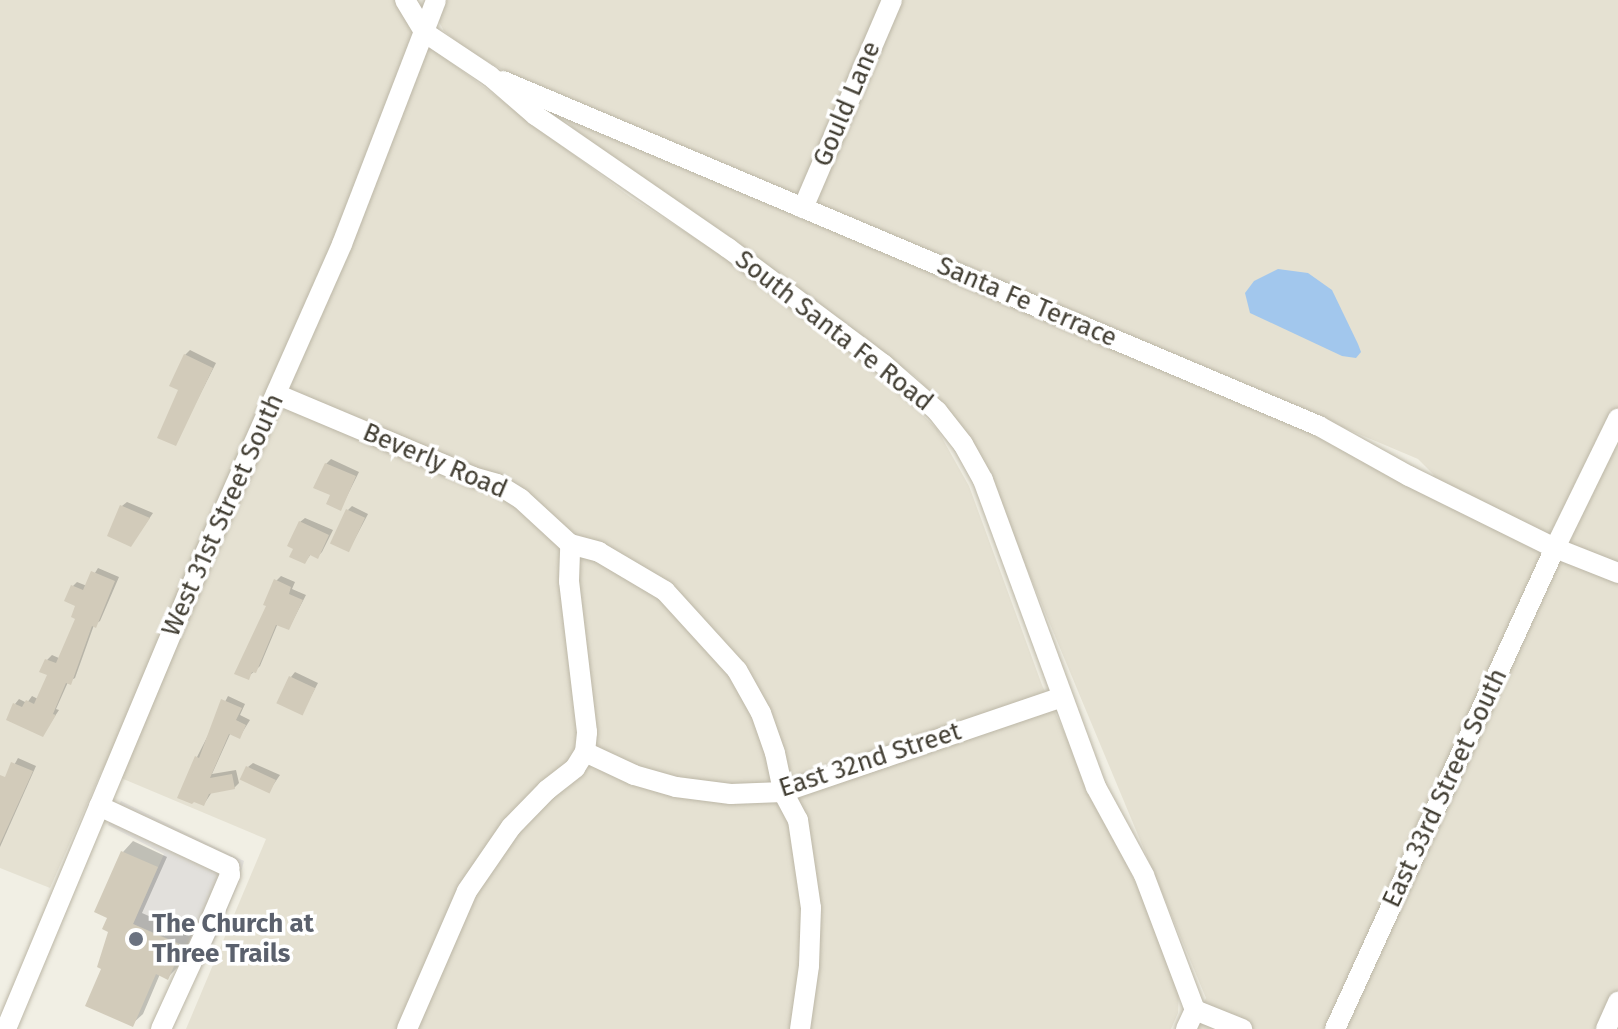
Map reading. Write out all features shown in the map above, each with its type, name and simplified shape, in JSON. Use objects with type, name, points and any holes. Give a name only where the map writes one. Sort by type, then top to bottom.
[{"type":"street","name":"South Santa Fe Road","points":[[405,0],[424,32],[490,76],[535,115],[728,248],[871,355],[937,411],[963,444],[983,480],[1096,787],[1144,875],[1191,1020]]},
{"type":"street","name":"West 31st Street South","points":[[6,1029],[342,244],[436,0]]},
{"type":"street","name":"Gould Lane","points":[[803,208],[892,0]]},
{"type":"street","name":"Santa Fe Terrace","points":[[490,76],[1319,426],[1409,476],[1555,548],[1618,573]]},
{"type":"street","name":"Beverly Road","points":[[276,394],[497,484],[521,499],[570,544],[599,552],[665,591],[737,670],[761,713],[775,753],[783,792],[798,820],[811,908],[809,966],[800,1029]]},
{"type":"street","name":"East 33rd Street South","points":[[1335,1029],[1555,548],[1618,419]]},
{"type":"street","points":[[407,1029],[467,891],[511,827],[547,790],[575,768],[585,752],[587,732],[569,581],[570,544]]},
{"type":"street","name":"East 32nd Street","points":[[585,752],[634,775],[676,787],[731,794],[783,792],[1062,697]]},
{"type":"street","points":[[99,806],[229,867],[230,875],[161,1029]]},
{"type":"street","points":[[1606,1029],[1618,1002]]},
{"type":"street","points":[[1191,1020],[1242,1029]]},
{"type":"shaded area","points":[[0,0],[418,0],[410,20],[445,58],[630,197],[746,270],[877,372],[937,429],[969,486],[1042,685],[1169,954],[1179,986],[1178,1013],[1171,1029],[186,1029],[266,839],[102,770],[50,888],[0,868]]},
{"type":"shaded area","points":[[444,0],[1618,0],[1618,1029],[1192,1029],[1206,998],[977,449],[951,413],[916,377],[574,129],[566,120],[568,114],[1300,426],[1408,485],[1434,475],[1418,459],[515,77],[466,49],[444,31],[439,22]]},
{"type":"shaded area","points":[[121,801],[244,861],[237,887],[204,965],[179,954],[183,945],[133,924],[164,854],[108,825]]},
{"type":"water","points":[[1278,269],[1308,273],[1332,290],[1361,352],[1356,358],[1342,356],[1250,313],[1245,293],[1254,281]]},
{"type":"building","points":[[184,354],[213,368],[176,446],[157,438],[178,390],[169,386]]},
{"type":"building","points":[[325,463],[356,476],[341,511],[326,504],[330,495],[313,488]]},
{"type":"building","points":[[120,505],[150,518],[131,547],[107,536]]},
{"type":"building","points":[[346,509],[365,518],[349,552],[330,543]]},
{"type":"building","points":[[299,521],[329,535],[318,559],[310,555],[305,564],[289,557],[293,549],[287,546]]},
{"type":"building","points":[[91,571],[115,581],[96,628],[92,626],[71,685],[66,683],[53,714],[56,715],[43,737],[6,720],[13,703],[22,707],[26,700],[34,704],[47,675],[39,672],[45,659],[56,663],[75,619],[71,617],[75,606],[64,601],[71,585],[83,590]]},
{"type":"building","points":[[274,579],[291,587],[289,594],[303,600],[289,630],[276,625],[256,673],[252,672],[249,680],[234,674],[266,606],[263,605]]},
{"type":"building","points":[[289,676],[315,688],[303,715],[276,703]]},
{"type":"building","points":[[221,699],[242,708],[236,720],[246,725],[240,739],[229,734],[210,778],[232,774],[235,789],[209,794],[204,806],[192,804],[177,798],[195,756],[199,758]]},
{"type":"building","points":[[11,762],[33,771],[0,844],[0,775],[5,777]]},
{"type":"building","points":[[246,766],[276,780],[270,794],[240,780]]},
{"type":"building","name":"The Church at Three Trails","points":[[121,851],[158,867],[133,924],[183,946],[168,980],[156,974],[133,1027],[85,1006],[101,969],[97,967],[108,932],[102,929],[107,918],[94,912]]},
{"type":"place","name":"The Church at Three Trails","points":[[136,939]]}]
